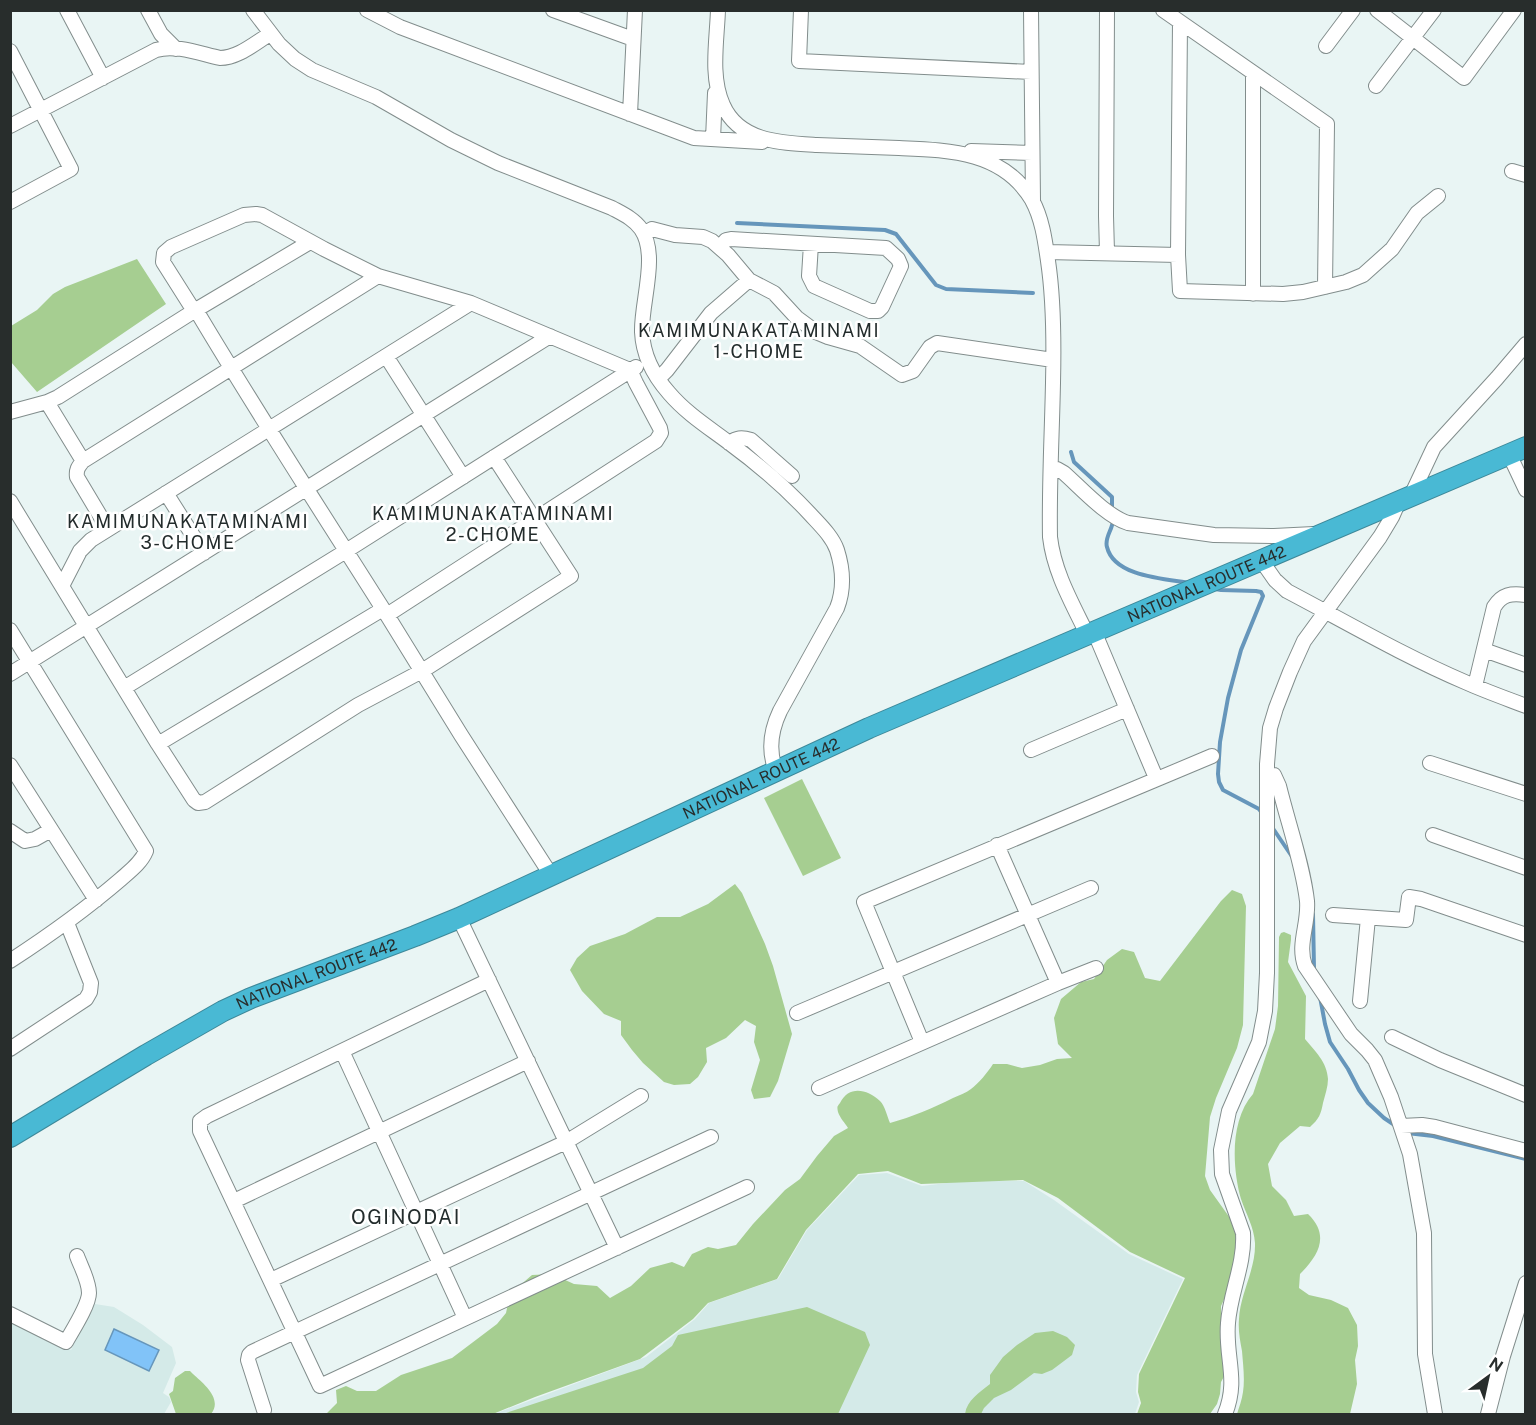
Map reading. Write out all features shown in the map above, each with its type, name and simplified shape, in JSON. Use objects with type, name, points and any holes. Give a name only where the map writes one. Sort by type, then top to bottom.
[{"type":"highway","name":"NATIONAL ROUTE 442","points":[[12,1133],[195,1026],[251,998],[459,918],[869,728],[1517,451]]},
{"type":"street","points":[[67,10],[103,78]]},
{"type":"street","points":[[148,10],[161,34],[177,48]]},
{"type":"street","points":[[253,10],[270,34],[289,54],[312,70],[376,97],[451,140],[498,163],[612,208],[630,218],[644,234],[649,257],[642,329],[648,360],[657,377],[691,415],[776,479],[829,535],[837,550],[842,590],[837,608],[775,724],[771,752],[776,771]]},
{"type":"street","points":[[367,10],[400,27],[694,138],[1032,153]]},
{"type":"street","points":[[553,10],[633,39]]},
{"type":"street","points":[[630,114],[635,10]]},
{"type":"street","points":[[713,139],[718,10]]},
{"type":"street","points":[[801,10],[800,61],[1031,72]]},
{"type":"street","points":[[1031,10],[1033,201]]},
{"type":"street","points":[[1107,10],[1107,252]]},
{"type":"street","points":[[1163,10],[1327,124],[1325,287]]},
{"type":"street","points":[[1326,46],[1353,10]]},
{"type":"street","points":[[1377,10],[1464,78],[1514,10]]},
{"type":"street","points":[[1376,86],[1434,10]]},
{"type":"street","points":[[1180,22],[1178,255],[1180,291],[1292,293],[1346,282],[1363,275],[1392,249],[1417,213],[1438,196]]},
{"type":"street","points":[[10,126],[156,50],[177,48],[227,58],[270,34]]},
{"type":"street","points":[[10,51],[71,169],[10,202]]},
{"type":"street","points":[[716,61],[717,87],[723,106],[730,117],[758,137],[791,144]]},
{"type":"street","points":[[1253,74],[1253,294]]},
{"type":"street","points":[[938,150],[971,155],[993,164],[1014,178],[1033,201],[1042,226],[1053,304],[1049,526],[1051,549],[1064,585],[1127,709],[1156,778]]},
{"type":"street","points":[[158,744],[385,612],[535,520],[656,441],[661,433],[630,370],[471,303],[378,276],[310,243],[262,215],[244,215],[171,247],[164,253],[163,262],[194,311],[199,315],[231,369],[385,612],[461,735],[551,875]]},
{"type":"street","points":[[644,234],[652,229],[682,236],[704,237],[712,241],[728,255],[749,280],[774,293],[797,318],[816,332],[860,346],[902,375],[913,371],[932,345],[940,343],[1053,360]]},
{"type":"street","points":[[720,247],[726,240],[731,239],[881,246],[888,249],[901,266],[882,308],[878,311],[870,311],[814,286],[809,276],[811,243]]},
{"type":"street","points":[[10,412],[47,402],[194,311],[310,243]]},
{"type":"street","points":[[1047,252],[1178,255]]},
{"type":"street","points":[[108,529],[77,477],[76,472],[83,461],[378,276]]},
{"type":"street","points":[[657,377],[667,370],[711,313],[749,280]]},
{"type":"street","points":[[62,586],[84,545],[471,303]]},
{"type":"street","points":[[10,674],[550,336]]},
{"type":"street","points":[[1225,1414],[1232,1385],[1227,1342],[1228,1322],[1244,1241],[1240,1223],[1222,1174],[1221,1150],[1229,1111],[1259,1042],[1265,1011],[1268,738],[1276,708],[1298,652],[1311,630],[1380,537],[1405,499],[1434,447],[1526,344]]},
{"type":"street","points":[[386,356],[463,477]]},
{"type":"street","points":[[124,688],[648,360]]},
{"type":"street","points":[[47,402],[83,461]]},
{"type":"street","points":[[729,443],[737,438],[751,440],[792,476]]},
{"type":"street","points":[[1517,451],[1526,490]]},
{"type":"street","points":[[10,501],[158,744],[198,803],[205,802],[358,705],[422,671],[571,576],[494,457]]},
{"type":"street","points":[[1051,468],[1064,473],[1108,512],[1128,523],[1214,535],[1322,534]]},
{"type":"street","points":[[166,493],[204,553]]},
{"type":"street","points":[[1261,560],[1287,591],[1325,612],[1475,686],[1526,706]]},
{"type":"street","points":[[1475,686],[1494,607],[1498,600],[1507,595],[1526,595]]},
{"type":"street","points":[[10,630],[146,851],[140,862],[96,900],[67,923],[10,961]]},
{"type":"street","points":[[1484,650],[1526,665]]},
{"type":"street","points":[[1031,750],[1127,709]]},
{"type":"street","points":[[922,1042],[864,902],[1212,756]]},
{"type":"street","points":[[1430,763],[1526,794]]},
{"type":"street","points":[[10,765],[96,900]]},
{"type":"street","points":[[1267,775],[1274,776],[1279,786],[1306,890],[1307,914],[1302,949],[1305,966],[1351,1034],[1375,1060],[1391,1097],[1413,1165],[1424,1233],[1425,1354],[1435,1414]]},
{"type":"street","points":[[10,831],[25,841],[35,839],[51,830]]},
{"type":"street","points":[[1433,835],[1526,868]]},
{"type":"street","points":[[997,845],[1058,983]]},
{"type":"street","points":[[797,1013],[1091,888]]},
{"type":"street","points":[[1333,915],[1406,920],[1409,897],[1421,899],[1526,935]]},
{"type":"street","points":[[459,918],[617,1248]]},
{"type":"street","points":[[1360,1001],[1368,918]]},
{"type":"street","points":[[10,1049],[86,999],[90,992],[91,983],[67,923]]},
{"type":"street","points":[[819,1088],[1096,968]]},
{"type":"street","points":[[489,980],[200,1121],[200,1131],[320,1386],[747,1187]]},
{"type":"street","points":[[1392,1037],[1440,1060],[1526,1095]]},
{"type":"street","points":[[342,1052],[465,1318]]},
{"type":"street","points":[[234,1201],[528,1061]]},
{"type":"street","points":[[271,1280],[566,1142],[641,1096]]},
{"type":"street","points":[[1401,1126],[1435,1127],[1526,1151]]},
{"type":"street","points":[[264,1410],[248,1360],[252,1352],[711,1137]]},
{"type":"street","points":[[10,1314],[66,1342],[89,1294],[77,1256]]},
{"type":"street","points":[[1488,1414],[1526,1283]]},
{"type":"shaded area","points":[[887,1173],[922,1186],[963,1181],[1024,1181],[1129,1254],[1183,1279],[1137,1375],[1136,1392],[1139,1402],[1135,1414],[494,1414],[646,1357],[695,1319],[709,1303],[778,1279],[807,1230],[859,1175]]},
{"type":"shaded area","points":[[95,1304],[114,1307],[172,1347],[176,1363],[163,1393],[169,1397],[171,1402],[164,1414],[11,1414],[10,1318],[71,1350]]},
{"type":"green space","points":[[137,259],[166,304],[37,392],[11,362],[11,326],[37,310],[53,294],[65,287]]},
{"type":"green space","points":[[802,779],[841,858],[803,876],[764,798]]},
{"type":"green space","points":[[735,884],[742,893],[765,944],[792,1034],[778,1081],[770,1097],[754,1099],[751,1090],[760,1060],[754,1042],[756,1026],[745,1020],[726,1038],[706,1048],[707,1062],[698,1077],[690,1084],[674,1085],[664,1082],[643,1063],[621,1035],[621,1021],[604,1014],[582,991],[570,970],[577,958],[590,946],[625,934],[657,917],[680,917],[708,904]]},
{"type":"green space","points":[[1232,890],[1242,894],[1246,906],[1243,1025],[1237,1048],[1210,1117],[1205,1176],[1210,1190],[1230,1218],[1241,1240],[1228,1291],[1221,1306],[1226,1373],[1221,1382],[1217,1404],[1210,1414],[1137,1414],[1141,1403],[1138,1392],[1139,1374],[1185,1278],[1130,1252],[1058,1198],[1023,1180],[921,1184],[888,1171],[858,1174],[806,1230],[777,1279],[708,1303],[693,1319],[640,1359],[493,1414],[326,1414],[337,1403],[336,1390],[346,1386],[357,1391],[376,1391],[401,1375],[452,1358],[497,1324],[506,1313],[510,1294],[532,1275],[552,1274],[574,1284],[597,1286],[610,1298],[631,1286],[650,1268],[672,1262],[684,1267],[692,1254],[708,1247],[718,1249],[736,1245],[785,1190],[800,1179],[834,1136],[848,1128],[837,1108],[848,1093],[858,1091],[875,1097],[883,1106],[890,1123],[967,1092],[980,1081],[993,1064],[1007,1064],[1022,1068],[1057,1059],[1072,1058],[1058,1044],[1054,1018],[1061,999],[1081,982],[1094,979],[1107,960],[1122,949],[1134,952],[1145,978],[1160,981],[1221,901]]},
{"type":"green space","points":[[1284,932],[1291,935],[1288,962],[1306,996],[1305,1039],[1323,1062],[1328,1082],[1318,1119],[1310,1127],[1300,1126],[1280,1143],[1268,1164],[1272,1186],[1286,1200],[1294,1216],[1308,1214],[1319,1230],[1317,1252],[1300,1274],[1299,1288],[1309,1295],[1331,1300],[1348,1308],[1357,1325],[1358,1346],[1355,1360],[1357,1384],[1350,1414],[1237,1414],[1243,1395],[1244,1382],[1239,1319],[1255,1253],[1255,1243],[1238,1186],[1235,1144],[1240,1117],[1253,1094],[1275,1029],[1278,1006],[1279,937]]},
{"type":"green space","points":[[807,1307],[865,1332],[870,1345],[838,1414],[503,1414],[643,1368],[672,1346],[678,1335]]},
{"type":"green space","points":[[1053,1331],[1067,1337],[1075,1345],[1072,1355],[1052,1370],[1042,1374],[1034,1373],[1011,1390],[994,1398],[981,1414],[965,1414],[971,1401],[990,1384],[990,1375],[1003,1357],[1035,1333]]},
{"type":"green space","points":[[185,1371],[190,1371],[211,1392],[215,1403],[211,1414],[176,1414],[169,1394],[173,1391],[175,1378]]},
{"type":"water","points":[[114,1329],[159,1350],[149,1371],[105,1350]]},
{"type":"waterway","points":[[737,223],[885,230],[896,234],[936,285],[946,289],[1033,293]]},
{"type":"waterway","points":[[1071,452],[1074,462],[1112,497],[1112,512]]},
{"type":"waterway","points":[[1113,520],[1106,544],[1112,557],[1120,565],[1142,575],[1190,583]]},
{"type":"waterway","points":[[1215,589],[1256,591],[1261,592],[1263,596],[1241,650],[1228,698],[1220,742],[1218,774],[1223,790],[1259,809],[1262,813]]},
{"type":"waterway","points":[[1272,827],[1293,858]]},
{"type":"waterway","points":[[1313,914],[1314,969]]},
{"type":"waterway","points":[[1320,997],[1330,1042],[1368,1103],[1396,1126]]},
{"type":"waterway","points":[[1407,1133],[1433,1136],[1526,1159]]},
{"type":"district","name":"KAMIMUNAKATAMINAMI 1-CHOME","points":[[759,340]]},
{"type":"district","name":"KAMIMUNAKATAMINAMI 2-CHOME","points":[[493,523]]},
{"type":"district","name":"KAMIMUNAKATAMINAMI 3-CHOME","points":[[188,531]]},
{"type":"district","name":"OGINODAI","points":[[406,1217]]}]
